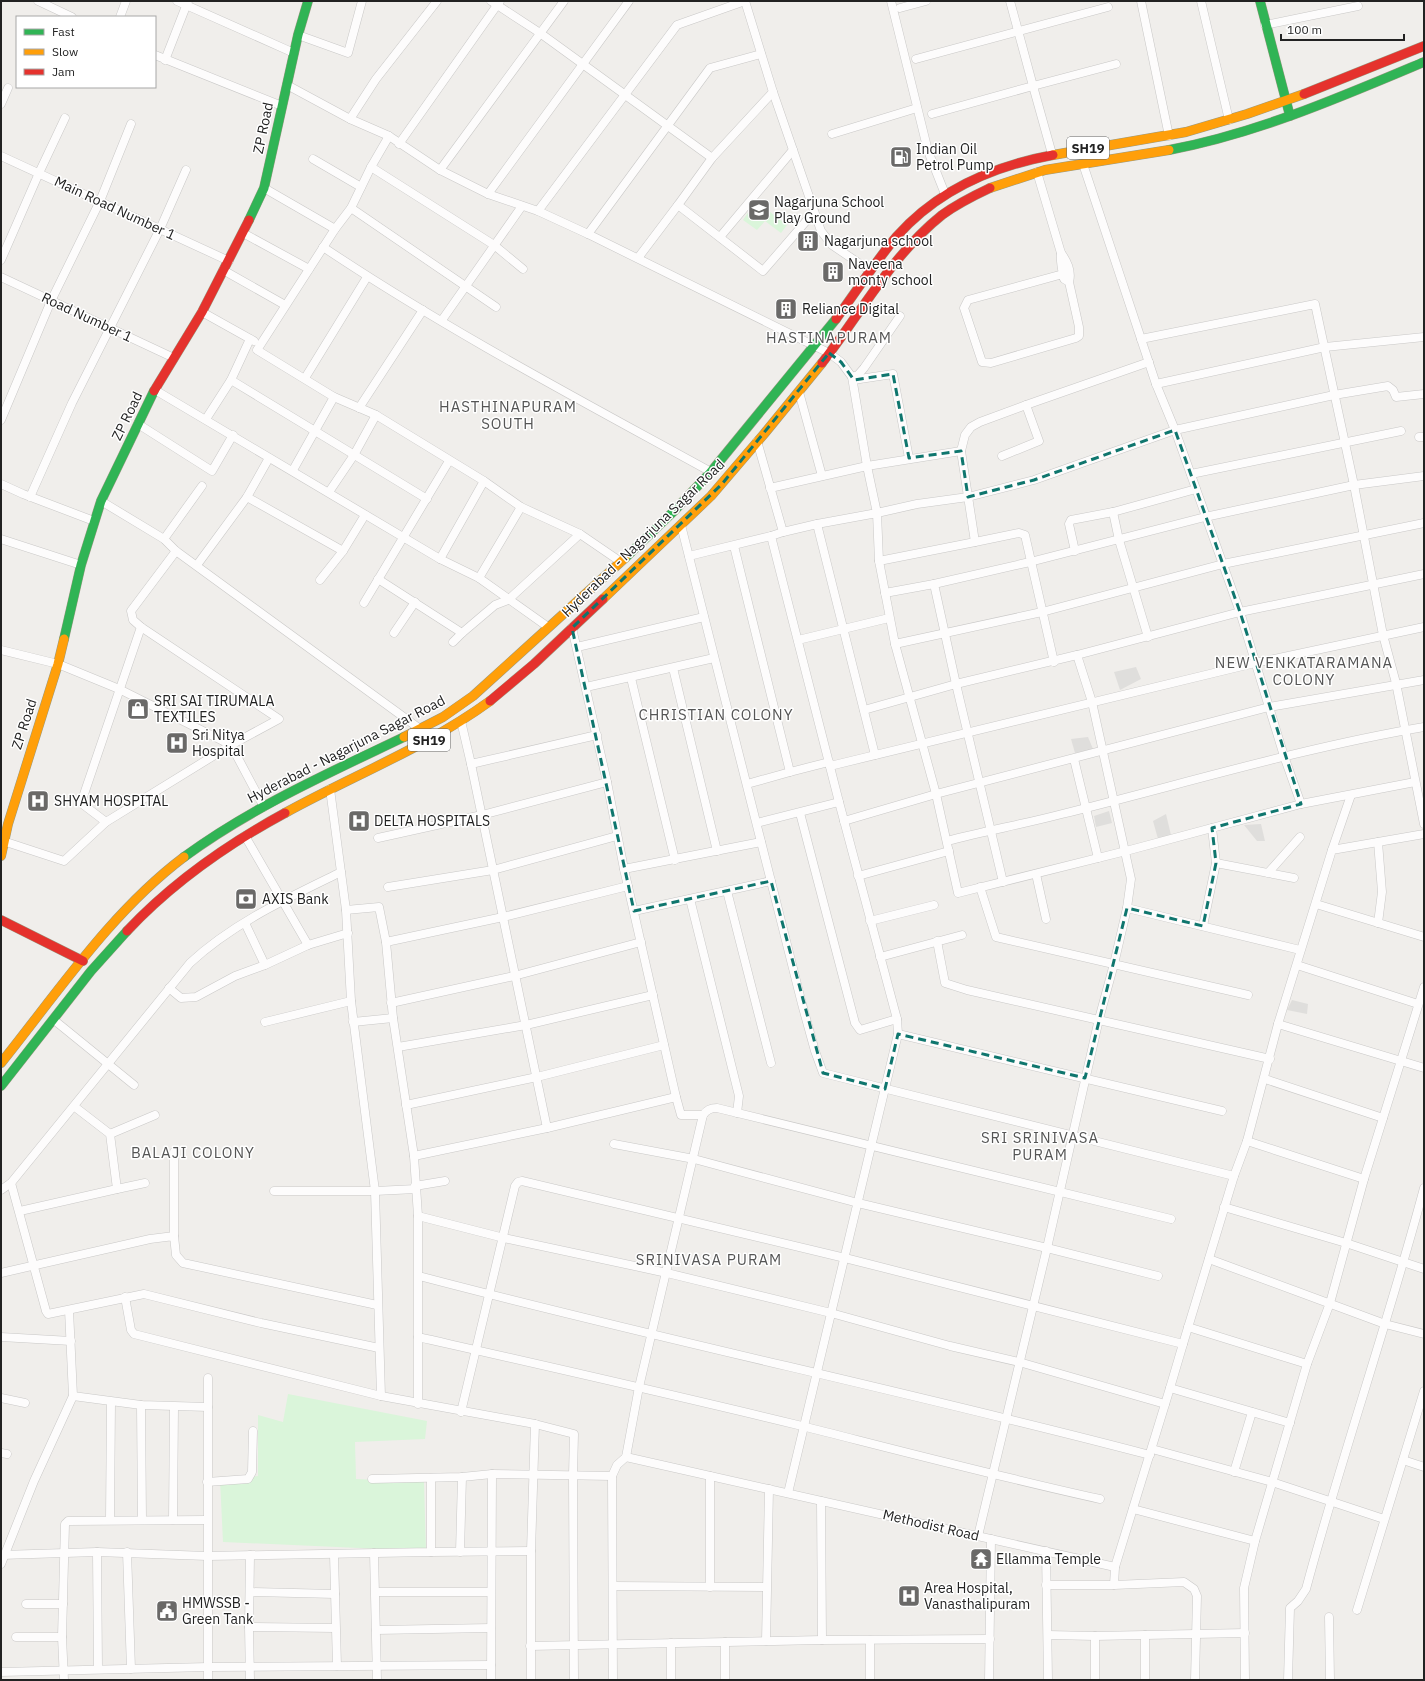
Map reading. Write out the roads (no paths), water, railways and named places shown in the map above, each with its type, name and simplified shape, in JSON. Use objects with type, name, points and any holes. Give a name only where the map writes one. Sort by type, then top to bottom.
[{"type":"main road","name":"ZP Road","points":[[1,856],[3,841],[58,664],[81,565],[94,520],[101,501],[155,390],[202,312],[243,233],[264,188],[307,1]]},
{"type":"main road","points":[[1260,1],[1285,102],[1290,116]]},
{"type":"main road","name":"Hyderabad - Nagarjuna Sagar Road","points":[[1,1063],[112,925],[150,886],[213,836],[264,807],[420,729],[475,695],[621,562],[668,517],[711,472],[815,347],[869,270],[903,229],[945,194],[987,172],[1013,162],[1052,154],[1169,136],[1229,120],[1285,102],[1424,46]]},
{"type":"main road","name":"Hyderabad - Nagarjuna Sagar Road","points":[[1,1086],[136,920],[191,871],[245,836],[330,789],[431,739],[483,707],[512,683],[572,628],[722,484],[799,392],[893,264],[919,235],[962,202],[993,185],[1017,176],[1186,147],[1230,136],[1290,116],[1424,62]]},
{"type":"main road","points":[[1,920],[83,961]]},
{"type":"main road","points":[[22,1038],[31,1049]]},
{"type":"street","points":[[38,1],[70,16]]},
{"type":"street","points":[[120,16],[126,1]]},
{"type":"street","points":[[177,1],[187,3],[294,53]]},
{"type":"street","points":[[298,35],[348,53],[362,1]]},
{"type":"street","points":[[350,119],[376,79],[437,1]]},
{"type":"street","points":[[440,170],[564,1]]},
{"type":"street","points":[[488,194],[629,1]]},
{"type":"street","points":[[538,211],[677,25],[745,1],[761,54],[821,231],[832,245],[869,270]]},
{"type":"street","points":[[891,1],[928,150],[945,194]]},
{"type":"street","points":[[900,8],[926,1]]},
{"type":"street","points":[[1010,1],[1052,154]]},
{"type":"street","points":[[1141,1],[1153,69],[1169,136]]},
{"type":"street","points":[[1201,1],[1229,120]]},
{"type":"street","points":[[165,60],[187,3]]},
{"type":"street","points":[[399,144],[496,3],[540,33],[712,158]]},
{"type":"street","points":[[1266,25],[1358,6]]},
{"type":"street","points":[[916,59],[1108,7]]},
{"type":"street","points":[[588,234],[710,68],[761,54]]},
{"type":"street","points":[[156,56],[282,106]]},
{"type":"street","points":[[932,114],[1116,64]]},
{"type":"street","points":[[287,85],[350,119],[389,136],[440,170],[488,194],[538,211],[588,234],[829,353],[841,362],[852,378],[867,466],[877,513],[879,561],[886,593],[889,618],[908,696],[936,794],[958,893],[1126,852],[1301,804],[1414,782]]},
{"type":"street","points":[[1,104],[8,88]]},
{"type":"street","points":[[638,258],[712,158],[774,92]]},
{"type":"street","points":[[832,134],[917,108]]},
{"type":"street","points":[[1,260],[65,118]]},
{"type":"street","points":[[1,420],[51,300],[100,201],[131,124]]},
{"type":"street","points":[[389,136],[371,167],[351,208],[334,228],[257,350],[334,396],[376,415],[484,481],[521,507],[580,534],[621,562]]},
{"type":"street","points":[[720,237],[793,150]]},
{"type":"street","name":"Main Road Number 1","points":[[1,156],[229,261]]},
{"type":"street","points":[[313,159],[361,187]]},
{"type":"street","points":[[1083,164],[1148,362],[1175,430],[1240,612],[1284,756],[1301,804]]},
{"type":"street","points":[[371,167],[494,245],[523,268]]},
{"type":"street","points":[[30,497],[72,404],[160,229],[186,170]]},
{"type":"street","points":[[1037,172],[1061,253],[1067,261],[1069,267],[1071,276],[1069,282],[1079,327],[1079,336],[991,363],[982,362],[964,308],[968,300],[1063,274]]},
{"type":"street","points":[[264,188],[334,228]]},
{"type":"street","points":[[678,205],[763,271],[814,212]]},
{"type":"street","points":[[442,320],[522,206]]},
{"type":"street","points":[[351,208],[466,284],[496,307]]},
{"type":"street","points":[[243,233],[309,269]]},
{"type":"street","points":[[323,247],[367,277],[530,373],[711,472]]},
{"type":"street","points":[[1061,253],[1060,262],[1064,279],[1069,282]]},
{"type":"street","points":[[223,270],[285,305]]},
{"type":"street","name":"Road Number 1","points":[[1,277],[174,358]]},
{"type":"street","points":[[305,378],[367,277]]},
{"type":"street","points":[[1141,340],[1315,304],[1354,485],[1362,534],[1383,635],[1396,684],[1414,782],[1424,824]]},
{"type":"street","points":[[359,408],[424,310]]},
{"type":"street","points":[[202,312],[261,344]]},
{"type":"street","points":[[852,378],[858,375],[864,368],[900,316]]},
{"type":"street","points":[[1156,384],[1325,348],[1424,337]]},
{"type":"street","points":[[206,419],[230,380],[250,339]]},
{"type":"street","points":[[975,542],[962,450],[965,435],[971,427],[980,422],[1026,405],[1148,362]]},
{"type":"street","points":[[852,378],[893,374],[909,458]]},
{"type":"street","points":[[230,380],[427,499]]},
{"type":"street","points":[[689,556],[734,546],[817,524],[917,504],[968,497],[1034,480],[1175,430],[1334,395],[1388,386],[1393,390],[1396,397],[1424,394]]},
{"type":"street","points":[[155,390],[233,435],[269,458],[293,470],[365,515],[440,559],[478,578],[548,627]]},
{"type":"street","points":[[799,392],[822,476]]},
{"type":"street","points":[[293,470],[334,396]]},
{"type":"street","points":[[1002,456],[1039,441],[1026,405]]},
{"type":"street","points":[[329,492],[354,455],[376,415]]},
{"type":"street","points":[[138,424],[212,472],[233,435]]},
{"type":"street","points":[[1191,474],[1401,430]]},
{"type":"street","points":[[757,442],[783,532]]},
{"type":"street","points":[[770,488],[867,466],[962,450]]},
{"type":"street","points":[[197,565],[246,497],[269,458]]},
{"type":"street","points":[[364,603],[449,460]]},
{"type":"street","points":[[886,593],[934,584],[1030,562],[1205,517],[1354,485],[1424,476]]},
{"type":"street","points":[[440,559],[484,481]]},
{"type":"street","points":[[1,484],[30,497],[94,520]]},
{"type":"street","points":[[164,539],[202,486]]},
{"type":"street","points":[[1074,551],[1069,524],[1071,520],[1112,512],[1196,489]]},
{"type":"street","points":[[246,497],[343,551]]},
{"type":"street","points":[[101,501],[164,539],[176,551],[420,729]]},
{"type":"street","points":[[478,578],[521,507]]},
{"type":"street","points":[[1112,512],[1148,637]]},
{"type":"street","points":[[320,580],[343,551],[365,515]]},
{"type":"street","points":[[895,644],[944,635],[1042,612],[1223,564],[1362,534],[1424,523]]},
{"type":"street","points":[[817,524],[875,755]]},
{"type":"street","points":[[681,525],[804,1010],[815,1051],[823,1073],[885,1090],[1234,1176]]},
{"type":"street","points":[[879,561],[1022,533],[1027,538],[1030,562],[1054,662]]},
{"type":"street","points":[[452,642],[495,605],[508,600],[580,534]]},
{"type":"street","points":[[771,536],[858,876],[897,1019],[898,1034],[788,1493]]},
{"type":"street","points":[[1,539],[81,565]]},
{"type":"street","points":[[734,546],[790,772]]},
{"type":"street","points":[[3,841],[64,861],[106,822],[231,745],[279,719],[141,628],[133,620],[131,611],[176,551]]},
{"type":"street","points":[[864,710],[908,696],[1054,662],[1240,612],[1424,574]]},
{"type":"street","points":[[378,579],[462,633]]},
{"type":"street","points":[[934,584],[944,635],[1003,882]]},
{"type":"street","points":[[394,633],[415,602]]},
{"type":"street","points":[[577,647],[704,617]]},
{"type":"street","points":[[798,640],[889,618]]},
{"type":"street","points":[[747,784],[790,772],[875,755],[968,731],[1255,663],[1424,627]]},
{"type":"street","points":[[106,822],[81,803],[141,628]]},
{"type":"street","points":[[572,628],[607,782],[616,836],[676,1097],[681,1115],[703,1115]]},
{"type":"street","points":[[1,650],[58,664],[119,689],[231,745],[264,807]]},
{"type":"street","points":[[978,1536],[1047,1248],[1099,1019],[1114,964],[1127,908],[1131,879],[1104,751],[1092,702],[1077,655]]},
{"type":"street","points":[[586,687],[714,658]]},
{"type":"street","points":[[673,668],[717,851]]},
{"type":"street","points":[[631,678],[675,860]]},
{"type":"street","points":[[844,821],[936,794],[1269,707],[1424,680]]},
{"type":"street","points":[[461,721],[547,1128]]},
{"type":"street","points":[[947,841],[1086,808],[1284,756],[1424,727]]},
{"type":"street","points":[[471,764],[597,735]]},
{"type":"street","points":[[1074,759],[1098,858]]},
{"type":"street","points":[[378,838],[482,816],[607,782]]},
{"type":"street","points":[[330,789],[346,910],[353,1022],[375,1191],[379,1285],[378,1305],[381,1396]]},
{"type":"street","points":[[1114,1585],[1116,1567],[1224,1208],[1247,1141],[1265,1080],[1278,1024],[1297,966],[1300,950],[1351,795]]},
{"type":"street","points":[[1420,808],[1424,798]]},
{"type":"street","points":[[757,824],[839,802]]},
{"type":"street","points":[[800,812],[855,1023],[860,1030],[897,1019]]},
{"type":"street","points":[[1203,926],[1216,863],[1212,828]]},
{"type":"street","points":[[1332,850],[1424,834]]},
{"type":"street","points":[[245,836],[281,901],[308,945]]},
{"type":"street","points":[[388,887],[493,870],[616,836]]},
{"type":"street","points":[[1268,872],[1300,837]]},
{"type":"street","points":[[624,869],[761,842]]},
{"type":"street","points":[[1378,842],[1382,892],[1378,923]]},
{"type":"street","points":[[858,876],[949,851]]},
{"type":"street","points":[[1216,863],[1294,878]]},
{"type":"street","points":[[1,1190],[12,1183],[169,988],[198,956],[245,923],[281,901],[341,872]]},
{"type":"street","points":[[1036,874],[1046,919]]},
{"type":"street","points":[[634,910],[771,881]]},
{"type":"street","points":[[386,942],[628,886]]},
{"type":"street","points":[[980,887],[996,937],[1248,995]]},
{"type":"street","points":[[727,891],[771,1063]]},
{"type":"street","points":[[690,899],[739,1096],[737,1113]]},
{"type":"street","points":[[1316,904],[1424,937]]},
{"type":"street","points":[[870,921],[934,905]]},
{"type":"street","points":[[346,910],[379,907],[386,942],[391,1003],[414,1156],[418,1216],[419,1276],[418,1404]]},
{"type":"street","points":[[1127,908],[1300,950]]},
{"type":"street","points":[[245,923],[265,965]]},
{"type":"street","points":[[169,988],[181,998],[190,999],[235,976],[265,965],[308,945],[348,933]]},
{"type":"street","points":[[880,956],[962,935]]},
{"type":"street","points":[[937,941],[945,982],[967,990],[1270,1059]]},
{"type":"street","points":[[391,1003],[514,976],[641,942]]},
{"type":"street","points":[[1297,966],[1418,1004]]},
{"type":"street","points":[[1245,1680],[1244,1588],[1255,1541],[1308,1364],[1330,1303],[1364,1179],[1424,987]]},
{"type":"street","points":[[398,1047],[526,1026],[653,995]]},
{"type":"street","points":[[265,1022],[351,1001]]},
{"type":"street","points":[[353,1022],[393,1018]]},
{"type":"street","points":[[54,1020],[134,1086]]},
{"type":"street","points":[[1278,1024],[1424,1068]]},
{"type":"street","points":[[898,1034],[1222,1111]]},
{"type":"street","points":[[406,1105],[537,1077],[664,1045]]},
{"type":"street","points":[[1265,1080],[1383,1118]]},
{"type":"street","points":[[414,1156],[547,1128],[676,1097]]},
{"type":"street","points":[[75,1106],[110,1134],[117,1189]]},
{"type":"street","points":[[613,1680],[612,1476],[617,1464],[626,1457],[639,1387],[694,1159],[703,1115],[710,1108],[717,1108],[1171,1219]]},
{"type":"street","points":[[110,1134],[155,1115]]},
{"type":"street","points":[[1247,1141],[1364,1179]]},
{"type":"street","points":[[614,1144],[694,1159],[858,1203],[1158,1276]]},
{"type":"street","points":[[174,1152],[174,1236],[176,1255],[183,1263],[378,1305]]},
{"type":"street","points":[[274,1191],[375,1191],[416,1188],[445,1181]]},
{"type":"street","points":[[461,1412],[516,1186],[518,1182],[522,1181],[845,1258],[1183,1344]]},
{"type":"street","points":[[12,1183],[33,1264],[48,1314],[140,1293],[262,1324],[379,1348]]},
{"type":"street","points":[[20,1211],[145,1183]]},
{"type":"street","points":[[1288,1680],[1290,1608],[1298,1601],[1306,1589],[1330,1501],[1423,1198],[1424,1188]]},
{"type":"street","points":[[1224,1208],[1346,1243],[1424,1269]]},
{"type":"street","points":[[418,1216],[504,1238],[667,1273],[831,1313],[950,1346],[1019,1362],[1165,1404]]},
{"type":"street","points":[[1,1273],[33,1264],[150,1239],[174,1236]]},
{"type":"street","points":[[1209,1259],[1385,1324],[1424,1334]]},
{"type":"street","points":[[419,1276],[490,1295],[652,1334],[1234,1472],[1272,1482],[1384,1519]]},
{"type":"street","points":[[125,1297],[131,1330],[134,1334],[381,1396],[461,1412],[535,1424],[574,1434],[574,1680]]},
{"type":"street","points":[[1,1564],[3,1555],[34,1481],[73,1396],[69,1310]]},
{"type":"street","points":[[1188,1327],[1308,1364]]},
{"type":"street","points":[[1,1337],[71,1342]]},
{"type":"street","points":[[418,1337],[639,1387],[992,1475],[1100,1499]]},
{"type":"street","points":[[208,1378],[208,1680]]},
{"type":"street","points":[[1170,1388],[1290,1423]]},
{"type":"street","points":[[1357,1610],[1384,1519],[1423,1401],[1424,1391]]},
{"type":"street","points":[[73,1396],[141,1405],[208,1407]]},
{"type":"street","points":[[1,1398],[25,1403]]},
{"type":"street","points":[[110,1519],[109,1482],[111,1402]]},
{"type":"street","points":[[141,1405],[142,1520]]},
{"type":"street","points":[[173,1520],[174,1407]]},
{"type":"street","points":[[1234,1472],[1252,1412]]},
{"type":"street","points":[[531,1680],[531,1551],[535,1424]]},
{"type":"street","points":[[207,1482],[248,1479],[252,1472],[253,1431]]},
{"type":"street","name":"Methodist Road","points":[[626,1457],[1116,1567]]},
{"type":"street","points":[[1403,1460],[1424,1467]]},
{"type":"street","points":[[372,1479],[462,1477],[492,1474],[612,1476]]},
{"type":"street","points":[[491,1680],[492,1474]]},
{"type":"street","points":[[710,1476],[710,1587]]},
{"type":"street","points":[[460,1552],[462,1477]]},
{"type":"street","points":[[431,1478],[431,1552]]},
{"type":"street","points":[[766,1641],[769,1489]]},
{"type":"street","points":[[821,1500],[822,1640]]},
{"type":"street","points":[[1133,1509],[1255,1541]]},
{"type":"street","points":[[64,1680],[62,1637],[65,1524],[68,1521],[110,1519],[207,1520]]},
{"type":"street","points":[[989,1680],[991,1539]]},
{"type":"street","points":[[3,1555],[127,1552],[207,1556],[531,1551]]},
{"type":"street","points":[[1046,1551],[1048,1680]]},
{"type":"street","points":[[97,1552],[98,1669]]},
{"type":"street","points":[[127,1552],[131,1669]]},
{"type":"street","points":[[334,1554],[337,1666]]},
{"type":"street","points":[[374,1554],[376,1592],[376,1680]]},
{"type":"street","points":[[250,1555],[250,1680]]},
{"type":"street","points":[[1046,1584],[1114,1585],[1184,1582],[1194,1589],[1198,1596],[1195,1634],[1195,1680]]},
{"type":"street","points":[[613,1586],[766,1587]]},
{"type":"street","points":[[250,1592],[335,1594]]},
{"type":"street","points":[[376,1592],[491,1592]]},
{"type":"street","points":[[26,1604],[63,1604]]},
{"type":"street","points":[[1329,1617],[1330,1680]]},
{"type":"street","points":[[249,1628],[335,1628]]},
{"type":"street","points":[[376,1630],[491,1628]]},
{"type":"street","points":[[1048,1635],[1095,1636],[1244,1633]]},
{"type":"street","points":[[1145,1635],[1145,1680]]},
{"type":"street","points":[[1095,1636],[1095,1680]]},
{"type":"street","points":[[16,1637],[62,1637]]},
{"type":"street","points":[[530,1646],[822,1640],[990,1639]]},
{"type":"street","points":[[870,1640],[870,1680]]},
{"type":"street","points":[[725,1680],[726,1642]]},
{"type":"street","points":[[671,1643],[671,1680]]},
{"type":"street","points":[[1,1672],[23,1676],[64,1670],[98,1669],[491,1665]]},
{"type":"place","name":"Indian Oil Petrol Pump","points":[[901,157]]},
{"type":"place","name":"Nagarjuna School Play Ground","points":[[759,210]]},
{"type":"place","name":"Nagarjuna school","points":[[808,241]]},
{"type":"place","name":"Naveena monty school","points":[[833,272]]},
{"type":"place","name":"Reliance Digital","points":[[786,309]]},
{"type":"place","name":"SRI SAI TIRUMALA TEXTILES","points":[[138,709]]},
{"type":"place","name":"Sri Nitya Hospital","points":[[177,743]]},
{"type":"place","name":"SHYAM HOSPITAL","points":[[38,801]]},
{"type":"place","name":"DELTA HOSPITALS","points":[[359,821]]},
{"type":"place","name":"AXIS Bank","points":[[246,899]]},
{"type":"place","name":"Ellamma Temple","points":[[981,1559]]},
{"type":"place","name":"Area Hospital, Vanasthalipuram","points":[[909,1596]]},
{"type":"place","name":"HMWSSB - Green Tank","points":[[167,1611]]},
{"type":"district","name":"HASTINAPURAM","points":[[829,337]]},
{"type":"district","name":"HASTHINAPURAM SOUTH","points":[[508,414]]},
{"type":"district","name":"NEW VENKATARAMANA COLONY","points":[[1304,670]]},
{"type":"district","name":"CHRISTIAN COLONY","points":[[716,714]]},
{"type":"district","name":"SRI SRINIVASA PURAM","points":[[1040,1146]]},
{"type":"district","name":"BALAJI COLONY","points":[[193,1152]]},
{"type":"district","name":"SRINIVASA PURAM","points":[[709,1259]]}]
